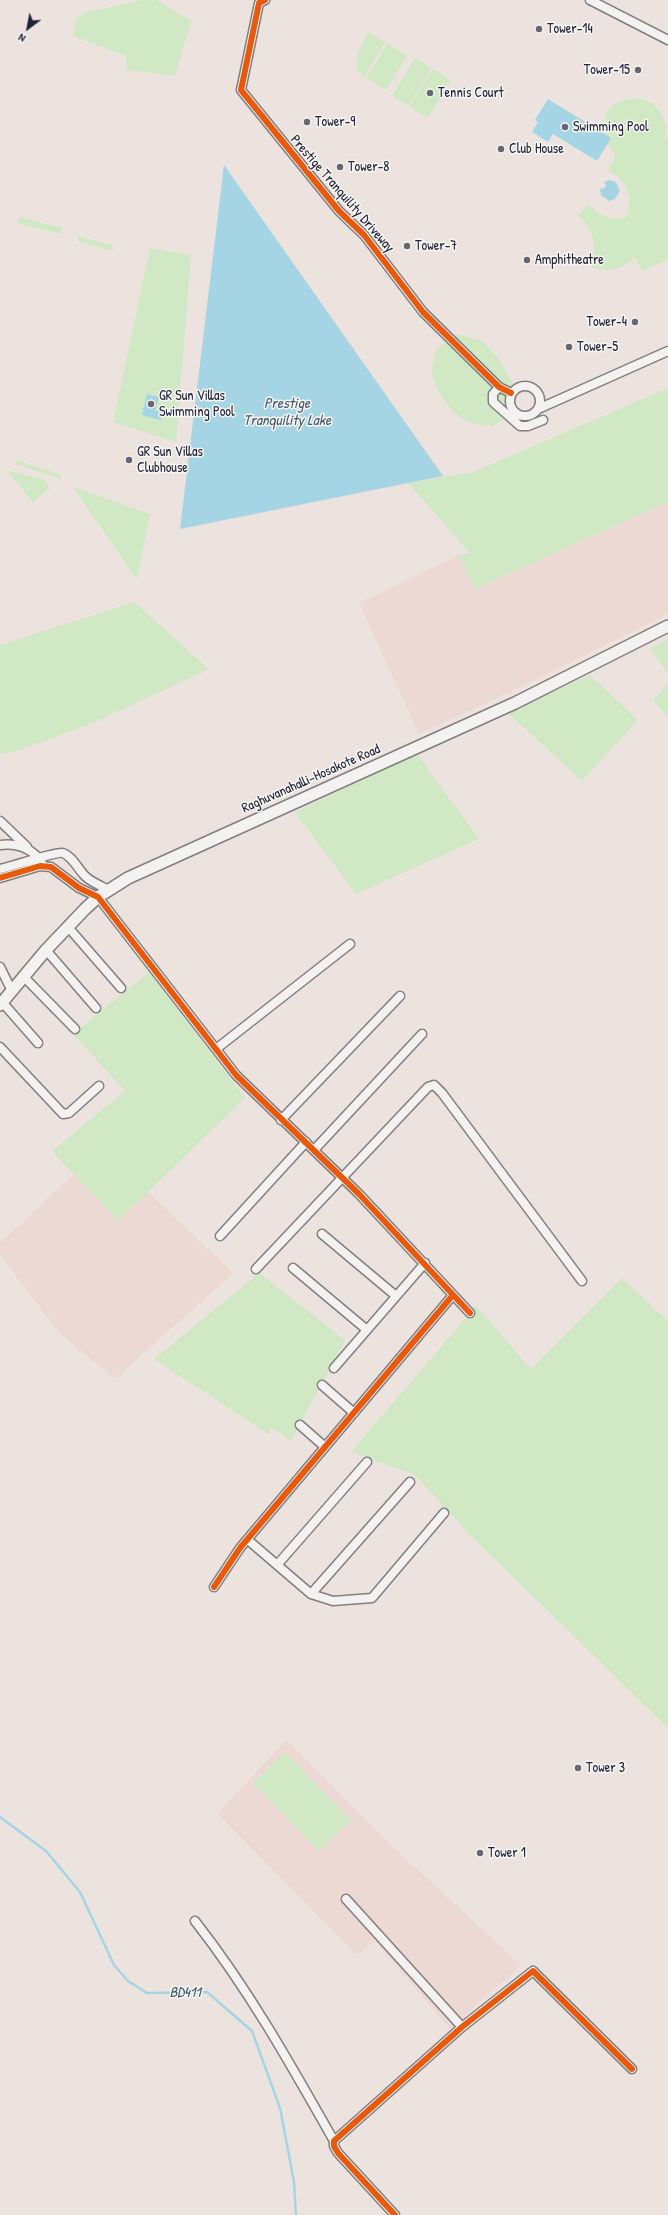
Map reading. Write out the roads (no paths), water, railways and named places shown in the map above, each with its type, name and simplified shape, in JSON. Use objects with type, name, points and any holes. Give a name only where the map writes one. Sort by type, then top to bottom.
[{"type":"main road","name":"Raghuvanahalli-Hosakote Road","points":[[1,1003],[46,950],[98,897],[128,878],[515,703],[668,626]]},
{"type":"street","name":"Prestige Tranquility Driveway","points":[[265,0],[259,2],[241,90],[339,211],[364,235],[423,312],[499,387],[511,393]]},
{"type":"street","points":[[590,0],[668,40]]},
{"type":"street","points":[[538,409],[540,400],[534,389],[524,385],[515,389],[511,393],[510,404],[515,412],[525,416],[668,351]]},
{"type":"street","points":[[499,387],[493,394],[493,402],[517,424],[526,427],[543,420]]},
{"type":"street","points":[[0,821],[39,859],[44,866]]},
{"type":"street","points":[[0,845],[27,847]]},
{"type":"street","points":[[0,869],[53,854],[63,853],[70,857],[85,876],[109,890]]},
{"type":"street","points":[[0,878],[44,866],[51,867],[79,888],[98,897],[236,1075],[342,1178],[425,1263],[470,1313]]},
{"type":"street","points":[[68,928],[121,988]]},
{"type":"street","points":[[216,1049],[350,944]]},
{"type":"street","points":[[46,950],[96,1008]]},
{"type":"street","points":[[0,967],[12,991]]},
{"type":"street","points":[[24,977],[75,1029]]},
{"type":"street","points":[[281,1120],[400,996]]},
{"type":"street","points":[[1,1003],[38,1043]]},
{"type":"street","points":[[314,1150],[422,1034]]},
{"type":"street","points":[[0,1047],[63,1114],[69,1113],[99,1086]]},
{"type":"street","points":[[256,1270],[428,1087],[434,1085],[447,1099],[582,1281]]},
{"type":"street","points":[[220,1236],[306,1142]]},
{"type":"street","points":[[322,1234],[396,1296]]},
{"type":"street","points":[[334,1368],[425,1263]]},
{"type":"street","points":[[293,1268],[366,1330]]},
{"type":"street","points":[[214,1586],[248,1540],[453,1294]]},
{"type":"street","points":[[322,1385],[354,1413]]},
{"type":"street","points":[[300,1425],[325,1447]]},
{"type":"street","points":[[277,1565],[367,1462]]},
{"type":"street","points":[[311,1594],[410,1482]]},
{"type":"street","points":[[248,1540],[311,1594],[333,1601],[372,1598],[444,1513]]},
{"type":"street","points":[[346,1899],[462,2027]]},
{"type":"street","points":[[195,1921],[226,1961],[269,2027],[334,2141],[334,2146],[338,2153],[395,2215]]},
{"type":"street","points":[[334,2141],[462,2027],[533,1971],[632,2069]]},
{"type":"water","name":"Swimming Pool","points":[[548,99],[611,138],[597,161],[553,134],[548,142],[532,132],[538,122],[535,120]]},
{"type":"water","name":"Prestige Tranquility Lake","points":[[224,165],[443,476],[180,529]]},
{"type":"water","points":[[610,180],[616,182],[620,191],[615,199],[609,201],[601,195],[600,189],[605,188],[606,185],[604,182]]},
{"type":"water","name":"GR Sun Villas Swimming Pool","points":[[147,394],[159,397],[155,411],[163,412],[161,420],[142,415]]},
{"type":"waterway","name":"BD411","points":[[0,1817],[46,1851],[80,1892],[114,1965],[128,1981],[147,1993],[207,1992],[252,2031],[280,2108],[294,2182],[296,2215]]},
{"type":"place","name":"Tower-14","points":[[539,29]]},
{"type":"place","name":"Tower-15","points":[[638,70]]},
{"type":"place","name":"Tennis Court","points":[[430,93]]},
{"type":"place","name":"Tower-9","points":[[307,122]]},
{"type":"place","name":"Swimming Pool","points":[[565,127]]},
{"type":"place","name":"Club House","points":[[501,149]]},
{"type":"place","name":"Tower-8","points":[[340,167]]},
{"type":"place","name":"Tower-7","points":[[407,246]]},
{"type":"place","name":"Amphitheatre","points":[[527,260]]},
{"type":"place","name":"Tower-4","points":[[635,322]]},
{"type":"place","name":"Tower-5","points":[[569,347]]},
{"type":"place","name":"GR Sun Villas Swimming Pool","points":[[151,404]]},
{"type":"place","name":"GR Sun Villas Clubhouse","points":[[129,460]]},
{"type":"place","name":"Tower 3","points":[[578,1768]]},
{"type":"place","name":"Tower 1","points":[[480,1853]]}]
